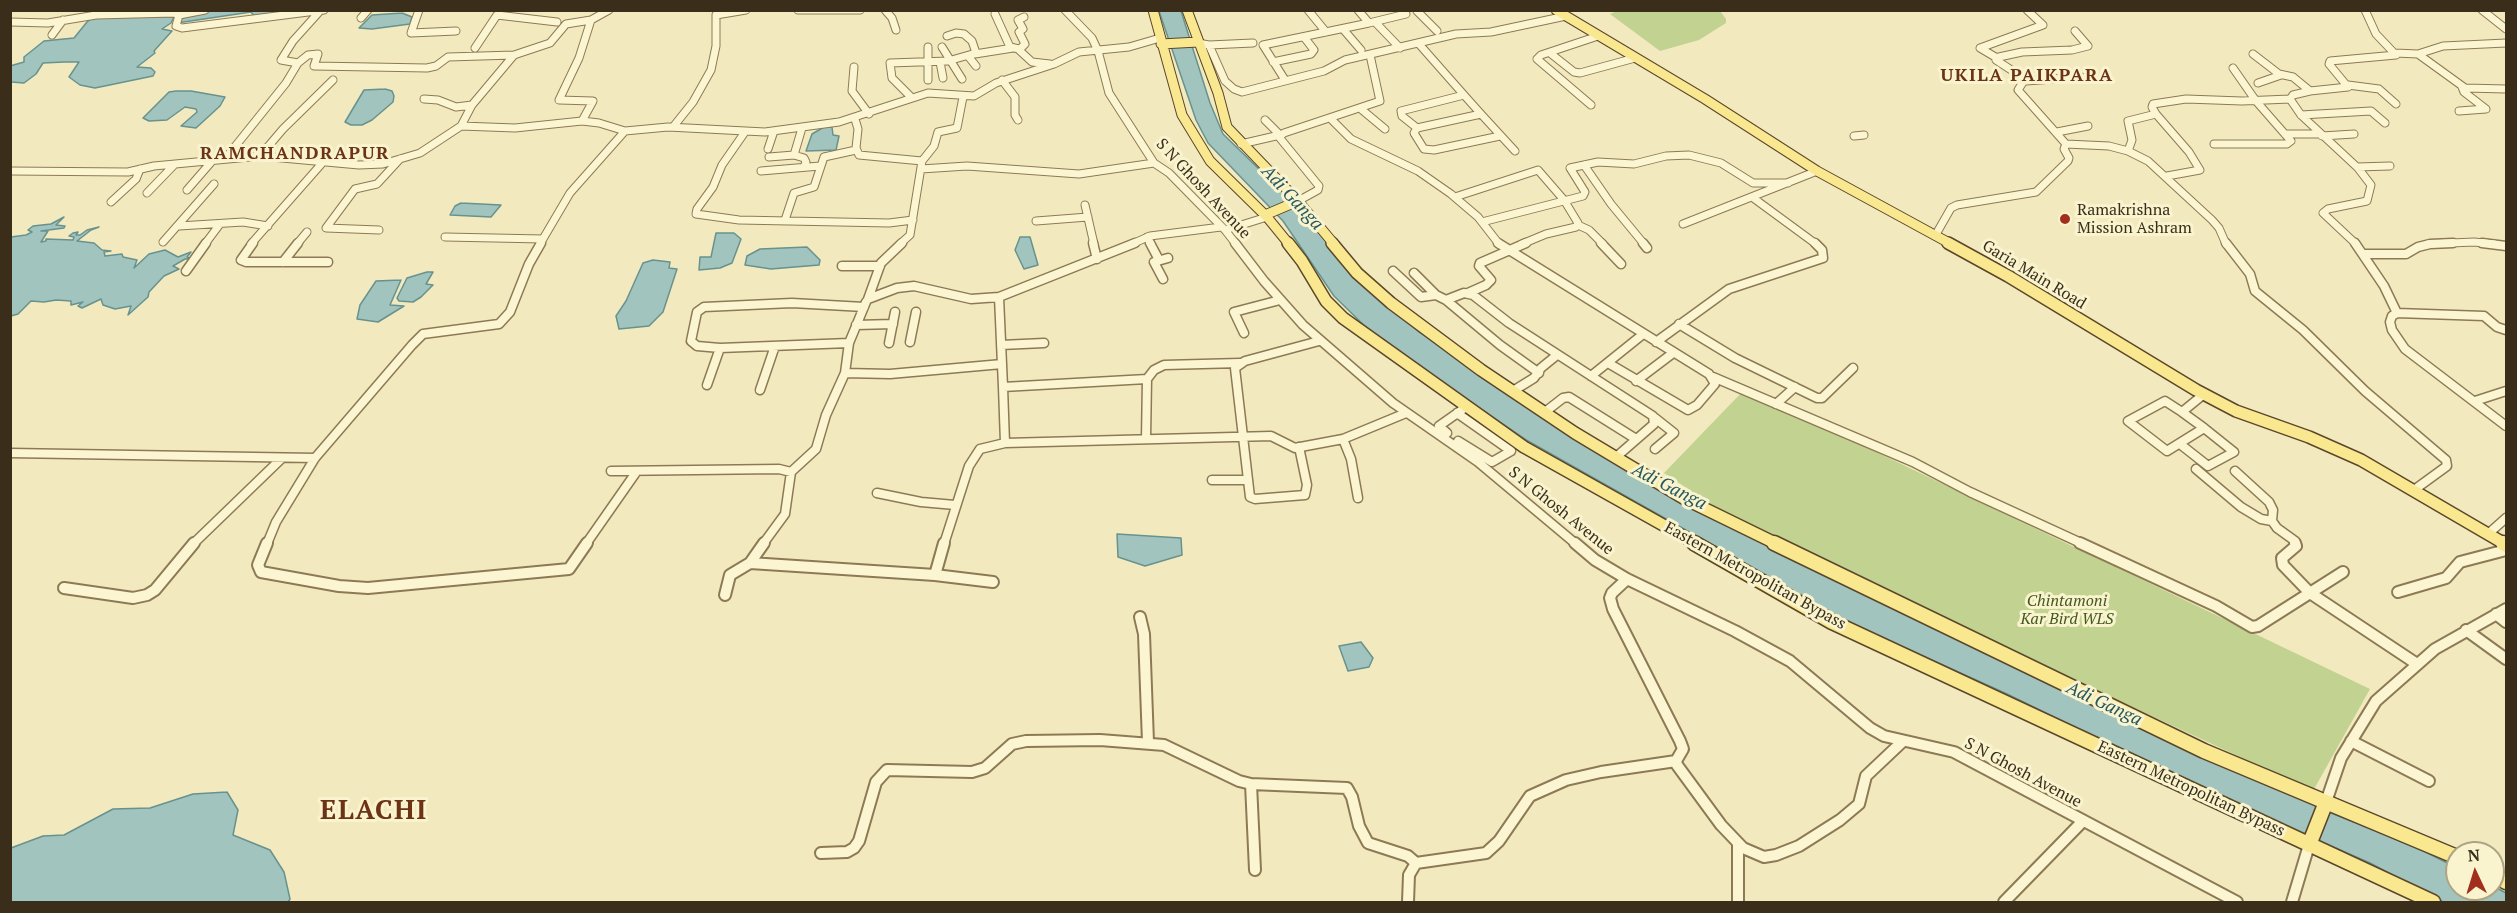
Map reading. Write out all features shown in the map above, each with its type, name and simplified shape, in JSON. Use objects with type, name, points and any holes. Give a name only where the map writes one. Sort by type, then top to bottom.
[{"type":"main road","name":"Eastern Metropolitan Bypass","points":[[1153,10],[1182,115],[1210,161],[1269,214],[1302,261],[1326,301],[1343,318],[1462,410],[1571,476],[1671,529],[1823,618],[2312,838],[2433,903]]},
{"type":"main road","name":"Eastern Metropolitan Bypass","points":[[1187,10],[1202,43],[1227,127],[1242,144],[1357,273],[1391,303],[1545,412],[1615,458],[1685,499],[1931,621],[2323,808],[2445,853]]},
{"type":"main road","name":"Garia Main Road","points":[[1561,13],[1705,99],[1817,171],[2016,281],[2204,394],[2236,411],[2338,449],[2414,490],[2506,545]]},
{"type":"main road","points":[[1161,41],[1202,43]]},
{"type":"main road","points":[[1269,214],[1296,202]]},
{"type":"main road","points":[[2312,838],[2323,808]]},
{"type":"street","points":[[10,22],[42,23],[123,12],[178,13],[205,10]]},
{"type":"street","points":[[361,18],[368,10]]},
{"type":"street","points":[[419,10],[411,33],[456,31]]},
{"type":"street","points":[[475,48],[497,15],[591,20],[609,10]]},
{"type":"street","points":[[673,127],[693,102],[711,70],[716,46],[717,12],[746,10]]},
{"type":"street","points":[[798,10],[860,10]]},
{"type":"street","points":[[885,10],[892,18],[896,30]]},
{"type":"street","name":"S N Ghosh Avenue","points":[[1065,10],[1089,33],[1098,51],[1108,93],[1154,163],[1169,173],[1223,229],[1280,300],[1319,341],[1406,412],[1478,462],[1581,548],[1627,579],[1770,650],[1797,667],[1870,728],[1884,736],[1902,742],[1954,752],[2237,903]]},
{"type":"street","points":[[1308,10],[1326,32]]},
{"type":"street","points":[[1358,10],[1400,48]]},
{"type":"street","points":[[2026,81],[1999,64],[1997,58],[1980,48],[2043,25],[2027,10]]},
{"type":"street","points":[[2366,10],[2376,34],[2396,53]]},
{"type":"street","points":[[2482,10],[2506,29]]},
{"type":"street","points":[[178,13],[175,24],[182,28],[322,11]]},
{"type":"street","points":[[298,63],[281,60],[293,41],[322,11]]},
{"type":"street","points":[[1285,80],[1263,45],[1343,29],[1404,12],[1418,11],[1437,31]]},
{"type":"street","points":[[1202,43],[1226,81],[1234,89],[1242,92],[1324,71],[1345,60],[1456,34],[1491,32],[1561,13]]},
{"type":"street","points":[[995,15],[1010,46],[1032,62],[1054,64]]},
{"type":"street","points":[[911,97],[892,78],[890,63],[952,61],[972,55],[1016,49],[1025,44],[1018,32],[1023,29],[1018,20],[1024,17]]},
{"type":"street","points":[[52,35],[63,20]]},
{"type":"street","points":[[225,159],[282,88],[298,63],[308,55],[318,54],[314,66],[427,68],[436,66],[448,57],[514,55],[550,43],[556,38],[560,20]]},
{"type":"street","points":[[582,121],[594,101],[559,100],[579,58],[591,20]]},
{"type":"street","points":[[1343,29],[1361,50]]},
{"type":"street","points":[[1997,58],[2027,51],[2062,50],[2088,46],[2075,31]]},
{"type":"street","points":[[947,36],[957,33],[967,36],[976,49],[972,55]]},
{"type":"street","points":[[1591,105],[1538,62],[1538,57],[1598,36]]},
{"type":"street","points":[[1273,62],[1311,54],[1314,50],[1304,37]]},
{"type":"street","points":[[637,471],[569,569],[368,588],[339,586],[261,572],[258,565],[276,522],[315,458],[423,334],[499,324],[510,312],[529,264],[570,193],[625,132],[635,129],[673,127],[745,132],[802,128],[855,119],[911,97],[936,92],[963,97],[974,96],[1002,80],[1054,64],[1079,52],[1161,41]]},
{"type":"street","points":[[1202,43],[1253,43]]},
{"type":"street","points":[[2396,104],[2379,89],[2348,85],[2329,62],[2391,56],[2396,53],[2418,54],[2443,46],[2506,43]]},
{"type":"street","points":[[1419,44],[1515,151]]},
{"type":"street","points":[[928,47],[928,80]]},
{"type":"street","points":[[942,47],[962,79]]},
{"type":"street","points":[[1551,53],[1574,72],[1580,73],[1635,58]]},
{"type":"street","points":[[2253,54],[2281,75]]},
{"type":"street","points":[[2418,54],[2462,87],[2464,92],[2486,109],[2459,111]]},
{"type":"street","points":[[10,171],[128,172],[260,156],[359,165],[383,164],[420,153],[461,126],[472,105],[514,55]]},
{"type":"street","points":[[972,55],[976,66]]},
{"type":"street","points":[[1242,144],[1280,135],[1376,104],[1381,99],[1370,55]]},
{"type":"street","points":[[940,62],[943,78]]},
{"type":"street","points":[[854,67],[852,91],[869,114]]},
{"type":"street","points":[[2214,144],[2290,143],[2286,134],[2256,101],[2233,68]]},
{"type":"street","points":[[2258,83],[2281,75],[2294,77],[2310,91]]},
{"type":"street","points":[[2081,77],[2026,81],[2019,86],[2018,90],[2066,144],[2099,145],[2128,151],[2148,161],[2167,176],[2170,182],[2219,228],[2227,246],[2250,274],[2255,291],[2303,330],[2371,397],[2418,434],[2446,460],[2447,466],[2414,490]]},
{"type":"street","points":[[260,156],[283,129],[333,80]]},
{"type":"street","points":[[1002,80],[1015,97],[1015,115],[1018,120]]},
{"type":"street","points":[[2167,176],[2200,170],[2189,152],[2156,114],[2152,107],[2153,104],[2172,100],[2290,99],[2293,95],[2310,91],[2344,89],[2348,85]]},
{"type":"street","points":[[2462,87],[2506,89]]},
{"type":"street","points":[[1218,93],[1234,89]]},
{"type":"street","points":[[1464,95],[1401,111],[1400,114],[1408,123],[1417,128],[1481,114]]},
{"type":"street","points":[[725,595],[730,575],[750,563],[785,514],[791,472],[816,448],[826,415],[845,373],[849,343],[880,266],[887,256],[910,235],[921,165],[934,146],[938,132],[957,128],[963,97]]},
{"type":"street","points":[[424,99],[439,100],[455,106],[472,105]]},
{"type":"street","points":[[2290,99],[2301,115],[2357,167],[2372,185],[2368,200],[2328,209],[2323,213],[2353,240],[2384,286],[2397,313]]},
{"type":"street","points":[[1361,109],[1384,129]]},
{"type":"street","points":[[2301,115],[2371,111],[2385,123]]},
{"type":"street","points":[[2128,151],[2132,140],[2128,121],[2156,114]]},
{"type":"street","points":[[855,119],[859,132],[856,150],[859,155],[921,165],[1079,174],[1154,163]]},
{"type":"street","points":[[1331,119],[1351,139],[1418,171],[1455,197],[1482,222],[1495,241],[1507,251],[1713,377],[1913,462],[1970,492],[2209,603],[2252,627],[2258,626],[2343,572]]},
{"type":"street","points":[[1265,120],[1280,135],[1293,156],[1319,186],[1318,190],[1296,202]]},
{"type":"street","points":[[461,126],[515,128],[582,121],[599,123],[625,132]]},
{"type":"street","points":[[2056,132],[2088,126]]},
{"type":"street","points":[[794,155],[802,128]]},
{"type":"street","points":[[1417,128],[1414,133],[1424,149],[1434,150],[1500,136]]},
{"type":"street","points":[[774,131],[769,153],[804,158],[806,162],[804,167]]},
{"type":"street","points":[[745,132],[722,165],[713,187],[697,209],[696,214],[739,220],[889,223],[913,220]]},
{"type":"street","points":[[2286,134],[2354,134]]},
{"type":"street","points":[[1854,136],[1864,135]]},
{"type":"street","points":[[1935,236],[1951,208],[1957,205],[2036,192],[2068,161],[2064,149],[2066,144]]},
{"type":"street","points":[[785,220],[794,193],[797,190],[814,187],[824,157],[856,150]]},
{"type":"street","points":[[1482,222],[1585,194],[1570,168],[1606,161],[1634,164],[1666,156],[1689,155],[1721,163],[1753,183],[1788,183]]},
{"type":"street","points":[[379,230],[326,228],[355,189],[376,184],[402,157]]},
{"type":"street","points":[[187,190],[213,160]]},
{"type":"street","points":[[324,161],[241,260],[246,262],[328,262]]},
{"type":"street","points":[[147,193],[174,165]]},
{"type":"street","points":[[1584,165],[1611,204],[1647,248]]},
{"type":"street","points":[[760,171],[820,166]]},
{"type":"street","points":[[2357,167],[2390,166]]},
{"type":"street","points":[[111,202],[136,179],[140,170]]},
{"type":"street","points":[[1455,197],[1538,170],[1564,200],[1578,225],[1589,230],[1621,264]]},
{"type":"street","points":[[1683,224],[1817,171]]},
{"type":"street","points":[[163,242],[214,184]]},
{"type":"street","points":[[1656,342],[1729,289],[1823,258],[1822,250],[1816,244],[1752,197]]},
{"type":"street","points":[[1085,205],[1097,259]]},
{"type":"street","points":[[849,343],[720,348],[692,344],[699,309],[711,306],[866,303],[897,288],[914,286],[971,299],[999,297],[1147,237],[1247,225],[1269,214]]},
{"type":"street","points":[[1036,221],[1088,217]]},
{"type":"street","points":[[179,226],[243,222],[268,226]]},
{"type":"street","points":[[186,271],[220,224]]},
{"type":"street","points":[[1446,300],[1486,285],[1491,280],[1479,266],[1480,263],[1546,234],[1578,225]]},
{"type":"street","points":[[283,262],[306,232]]},
{"type":"street","points":[[445,237],[543,239]]},
{"type":"street","points":[[1147,237],[1163,259],[1154,262],[1163,279]]},
{"type":"street","points":[[2363,254],[2398,255],[2430,244],[2474,242],[2506,246]]},
{"type":"street","points":[[842,266],[880,266]]},
{"type":"street","points":[[1393,271],[1418,296],[1436,295]]},
{"type":"street","points":[[1414,273],[1436,295],[1446,300],[1500,345],[1539,373]]},
{"type":"street","points":[[1468,293],[1557,356],[1592,376],[1673,430],[1674,433],[1655,449]]},
{"type":"street","points":[[999,297],[1005,443]]},
{"type":"street","points":[[1244,333],[1234,312],[1241,308],[1280,300]]},
{"type":"street","points":[[889,343],[895,312]]},
{"type":"street","points":[[910,342],[916,312]]},
{"type":"street","points":[[2506,330],[2497,327],[2484,316],[2397,313],[2392,316],[2390,322],[2392,330],[2405,349],[2506,426]]},
{"type":"street","points":[[1679,324],[1735,358],[1821,398],[1853,368]]},
{"type":"street","points":[[856,325],[913,327]]},
{"type":"street","points":[[1592,376],[1642,335]]},
{"type":"street","points":[[1146,439],[1147,379],[1154,370],[1164,365],[1240,363],[1319,341]]},
{"type":"street","points":[[1001,345],[1044,343]]},
{"type":"street","points":[[760,390],[775,346]]},
{"type":"street","points":[[707,385],[720,348]]},
{"type":"street","points":[[1636,381],[1673,353]]},
{"type":"street","points":[[1514,391],[1539,373],[1541,368],[1557,356]]},
{"type":"street","points":[[1240,363],[1236,365],[1235,371],[1248,494],[1255,499],[1305,495],[1307,485],[1299,447]]},
{"type":"street","points":[[1608,363],[1688,410],[1697,405],[1715,384],[1713,377]]},
{"type":"street","points":[[845,373],[890,374],[1002,364]]},
{"type":"street","points":[[1003,387],[1147,379]]},
{"type":"street","points":[[1776,404],[1795,387]]},
{"type":"street","points":[[2475,401],[2506,391]]},
{"type":"street","points":[[2182,412],[2204,394]]},
{"type":"street","points":[[1545,412],[1563,398],[1569,397],[1636,439]]},
{"type":"street","points":[[2180,444],[2208,466],[2234,452],[2204,428],[2165,401],[2128,421],[2167,451],[2204,428]]},
{"type":"street","points":[[1462,410],[1510,451],[1495,462],[1490,462],[1439,428],[1438,426],[1462,410]]},
{"type":"street","points":[[935,575],[955,505],[976,452],[1005,443],[1243,436],[1277,437],[1290,446],[1299,447],[1343,439],[1406,412]]},
{"type":"street","points":[[1615,458],[1654,424],[1655,418]]},
{"type":"street","points":[[1343,439],[1350,459],[1358,498]]},
{"type":"street","points":[[10,453],[315,458]]},
{"type":"street","points":[[64,588],[133,598],[147,595],[155,590],[183,554],[282,458]]},
{"type":"street","points":[[611,471],[779,469],[791,472]]},
{"type":"street","points":[[2196,469],[2241,507],[2261,519],[2272,522],[2295,542],[2296,546],[2282,558],[2283,565],[2310,593],[2417,664]]},
{"type":"street","points":[[2235,471],[2269,502],[2272,522]]},
{"type":"street","points":[[1212,480],[1247,480]]},
{"type":"street","points":[[877,493],[921,502],[955,505]]},
{"type":"street","points":[[2488,534],[2506,518]]},
{"type":"street","points":[[2398,592],[2446,578],[2460,562],[2506,550]]},
{"type":"street","points":[[750,563],[935,575],[993,582]]},
{"type":"street","points":[[821,853],[847,852],[854,848],[859,841],[876,782],[887,770],[972,772],[985,768],[1012,744],[1026,741],[1148,742],[1164,745],[1251,784],[1347,788],[1352,797],[1359,826],[1368,843],[1408,856],[1416,863],[1486,853],[1506,833],[1530,795],[1546,787],[1601,772],[1676,761],[1682,753],[1680,741],[1613,609],[1610,598],[1612,593],[1627,579]]},
{"type":"street","points":[[2323,808],[2341,758],[2376,701],[2435,649],[2506,609]]},
{"type":"street","points":[[2496,614],[2506,622]]},
{"type":"street","points":[[1140,617],[1144,634],[1148,742]]},
{"type":"street","points":[[2466,630],[2506,658]]},
{"type":"street","points":[[2351,741],[2429,781]]},
{"type":"street","points":[[1676,761],[1715,818],[1738,844],[1764,857],[1799,846],[1859,804],[1866,776],[1902,742]]},
{"type":"street","points":[[1251,784],[1255,870]]},
{"type":"street","points":[[2004,903],[2082,822]]},
{"type":"street","points":[[2292,903],[2312,838]]},
{"type":"street","points":[[1738,844],[1738,903]]},
{"type":"street","points":[[1408,903],[1409,875],[1416,863]]},
{"type":"green space","points":[[1619,10],[1720,11],[1726,23],[1699,40],[1660,51],[1610,14]]},
{"type":"green space","name":"Chintamoni Kar Bird WLS","points":[[1745,389],[2370,689],[2313,791],[2038,663],[1714,506],[1664,473]]},
{"type":"water","points":[[212,11],[285,11],[255,17],[251,12],[177,23],[181,15]]},
{"type":"water","name":"Adi Ganga","points":[[1159,11],[1181,11],[1210,103],[1223,134],[1295,204],[1357,279],[1419,332],[1550,422],[1928,622],[2331,813],[2414,846],[2445,862],[2445,901],[2505,901],[2505,892],[2506,902],[2443,902],[2370,863],[2202,790],[2007,694],[1854,625],[1528,441],[1378,339],[1334,296],[1283,221],[1208,143],[1196,120]]},
{"type":"water","points":[[402,13],[412,17],[410,24],[372,29],[359,28],[372,15]]},
{"type":"water","points":[[93,17],[174,17],[171,23],[162,29],[172,31],[154,51],[155,53],[137,67],[151,68],[155,72],[153,76],[95,88],[80,85],[69,77],[79,62],[64,62],[43,63],[36,74],[24,83],[11,82],[10,66],[24,62],[24,57],[44,41],[74,38]]},
{"type":"water","points":[[364,90],[392,91],[393,102],[372,120],[362,125],[351,125],[345,122]]},
{"type":"water","points":[[191,91],[225,97],[220,106],[196,128],[181,126],[197,112],[196,109],[185,107],[167,120],[149,121],[143,118],[169,92]]},
{"type":"water","points":[[824,127],[832,127],[833,135],[839,136],[836,150],[806,151],[812,134]]},
{"type":"water","points":[[461,203],[501,205],[491,217],[450,215],[455,206]]},
{"type":"water","points":[[64,217],[56,225],[65,226],[64,228],[41,231],[48,231],[41,242],[46,239],[73,240],[74,237],[69,236],[73,233],[78,232],[76,235],[80,235],[87,230],[99,227],[77,241],[94,243],[102,250],[111,251],[104,252],[105,256],[122,254],[123,257],[137,260],[134,268],[149,254],[165,250],[178,257],[191,252],[187,257],[191,259],[185,259],[173,266],[179,269],[164,276],[149,292],[148,297],[128,315],[131,306],[115,309],[103,305],[101,299],[82,308],[78,306],[83,302],[71,305],[71,301],[31,301],[18,314],[11,316],[11,237],[26,235],[32,232],[28,230],[33,226],[51,224]]},
{"type":"water","points":[[716,233],[734,233],[741,239],[732,263],[720,268],[699,270],[700,257],[711,257]]},
{"type":"water","points":[[1020,237],[1030,237],[1038,265],[1024,269],[1015,250]]},
{"type":"water","points":[[807,247],[820,260],[819,265],[771,269],[745,265],[747,256],[760,249]]},
{"type":"water","points":[[653,260],[670,262],[669,268],[677,269],[663,312],[649,326],[619,329],[616,316],[626,301],[643,263]]},
{"type":"water","points":[[433,272],[426,284],[433,285],[413,302],[399,301],[397,298],[407,278]]},
{"type":"water","points":[[401,280],[390,305],[404,306],[378,322],[357,319],[360,305],[376,281]]},
{"type":"water","points":[[1117,534],[1181,538],[1182,555],[1145,566],[1118,557]]},
{"type":"water","points":[[1361,642],[1373,658],[1369,667],[1348,671],[1339,646]]},
{"type":"water","points":[[227,792],[238,810],[233,835],[270,850],[284,872],[290,899],[288,902],[11,902],[11,848],[43,836],[64,835],[113,809],[150,808],[193,794]]},
{"type":"place","name":"Ramakrishna Mission Ashram","points":[[2065,219]]},
{"type":"district","name":"UKILA PAIKPARA","points":[[2027,76]]},
{"type":"district","name":"RAMCHANDRAPUR","points":[[295,154]]},
{"type":"district","name":"ELACHI","points":[[374,811]]}]
